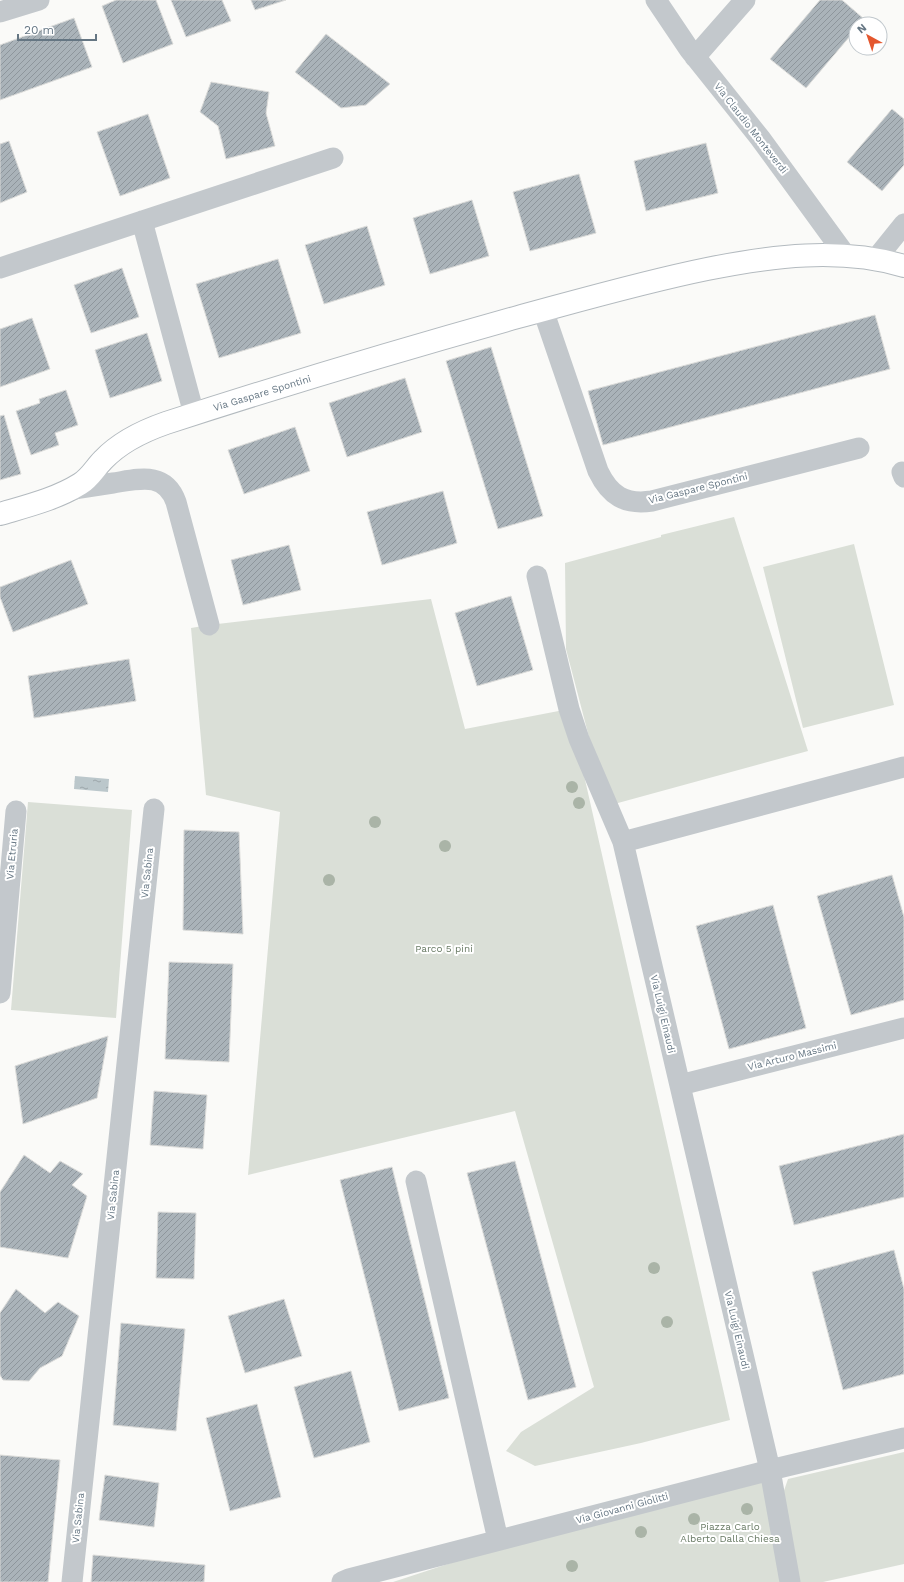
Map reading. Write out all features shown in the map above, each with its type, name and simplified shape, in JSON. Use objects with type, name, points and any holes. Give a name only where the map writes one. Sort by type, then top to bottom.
[{"type":"main road","name":"Via Gaspare Spontini","points":[[0,514],[46,500],[70,490],[87,479],[103,460],[120,445],[148,430],[194,414],[436,340],[640,283],[739,262],[798,256],[846,256],[904,266]]},
{"type":"street","points":[[0,12],[39,0]]},
{"type":"street","name":"Via Claudio Monteverdi","points":[[656,0],[695,58],[760,138],[846,256]]},
{"type":"street","points":[[695,58],[745,0]]},
{"type":"street","points":[[0,268],[333,158]]},
{"type":"street","points":[[142,221],[194,414]]},
{"type":"street","points":[[875,260],[904,224]]},
{"type":"street","name":"Via Gaspare Spontini","points":[[543,310],[598,471],[605,485],[622,498],[636,502],[652,501],[859,448]]},
{"type":"street","points":[[70,490],[140,479],[154,479],[166,485],[171,490],[176,502],[209,625]]},
{"type":"street","name":"Via Luigi Einaudi","points":[[537,576],[569,709],[579,739],[623,842],[770,1470]]},
{"type":"street","points":[[623,842],[904,767]]},
{"type":"street","name":"Via Sabina","points":[[72,1582],[154,809]]},
{"type":"street","name":"Via Etruria","points":[[0,993],[16,811]]},
{"type":"street","name":"Via Arturo Massimi","points":[[680,1084],[904,1028]]},
{"type":"street","points":[[416,1181],[498,1540]]},
{"type":"street","name":"Via Giovanni Giolitti","points":[[342,1582],[770,1470],[904,1438]]},
{"type":"street","points":[[770,1470],[790,1582]]},
{"type":"green space","points":[[734,517],[808,751],[607,806],[566,649],[565,563],[661,537],[661,535]]},
{"type":"green space","points":[[854,544],[894,705],[803,728],[763,567]]},
{"type":"green space","name":"Parco 5 pini","points":[[431,599],[465,729],[569,709],[730,1420],[641,1443],[535,1466],[506,1451],[521,1432],[594,1387],[515,1111],[248,1175],[280,812],[206,795],[191,628]]},
{"type":"green space","points":[[28,802],[132,810],[116,1018],[11,1010]]},
{"type":"green space","name":"Piazza Carlo Alberto Dalla Chiesa","points":[[904,1452],[904,1564],[823,1582],[393,1582],[463,1559],[770,1470],[777,1511],[788,1479]]},
{"type":"water","points":[[75,776],[109,779],[108,792],[74,789]]},
{"type":"building","points":[[116,0],[156,0],[173,44],[123,63],[102,6]]},
{"type":"building","points":[[171,0],[222,0],[231,21],[186,37]]},
{"type":"building","points":[[251,0],[286,0],[255,10]]},
{"type":"building","points":[[820,0],[842,0],[861,16],[848,16],[848,38],[806,88],[770,59]]},
{"type":"building","points":[[74,18],[92,67],[0,100],[0,45]]},
{"type":"building","points":[[326,34],[390,84],[366,105],[341,108],[295,72]]},
{"type":"building","points":[[211,82],[269,92],[266,113],[275,146],[226,159],[218,126],[200,112]]},
{"type":"building","points":[[892,109],[904,119],[904,165],[882,191],[847,162]]},
{"type":"building","points":[[148,114],[170,178],[120,196],[97,132]]},
{"type":"building","points":[[9,141],[27,192],[0,203],[0,144]]},
{"type":"building","points":[[706,143],[718,193],[646,211],[634,161]]},
{"type":"building","points":[[579,174],[596,233],[530,251],[513,192]]},
{"type":"building","points":[[472,200],[489,256],[430,274],[413,218]]},
{"type":"building","points":[[367,226],[385,285],[324,304],[305,245]]},
{"type":"building","points":[[278,259],[301,333],[219,358],[196,284]]},
{"type":"building","points":[[122,268],[139,317],[91,333],[74,285]]},
{"type":"building","points":[[875,315],[890,369],[603,445],[588,391]]},
{"type":"building","points":[[32,318],[50,369],[0,387],[0,329]]},
{"type":"building","points":[[147,333],[162,381],[110,398],[95,350]]},
{"type":"building","points":[[491,347],[543,516],[498,529],[446,361]]},
{"type":"building","points":[[405,378],[422,432],[347,457],[329,403]]},
{"type":"building","points":[[66,390],[78,425],[55,433],[59,445],[31,455],[16,411],[40,403],[39,399]]},
{"type":"building","points":[[4,415],[21,474],[0,480],[0,416]]},
{"type":"building","points":[[295,427],[310,471],[244,494],[228,450]]},
{"type":"building","points":[[443,491],[457,543],[382,565],[367,512]]},
{"type":"building","points":[[289,545],[301,590],[243,605],[231,560]]},
{"type":"building","points":[[71,560],[88,604],[13,632],[0,597],[0,587]]},
{"type":"building","points":[[511,596],[533,670],[477,686],[455,613]]},
{"type":"building","points":[[129,659],[136,701],[34,718],[28,676]]},
{"type":"building","points":[[184,830],[239,832],[243,934],[183,930]]},
{"type":"building","points":[[892,875],[904,917],[904,1000],[851,1015],[817,896]]},
{"type":"building","points":[[773,905],[806,1028],[729,1049],[696,926]]},
{"type":"building","points":[[169,962],[233,964],[229,1062],[165,1059]]},
{"type":"building","points":[[108,1036],[97,1098],[23,1124],[15,1066]]},
{"type":"building","points":[[154,1091],[207,1095],[203,1149],[150,1145]]},
{"type":"building","points":[[904,1134],[904,1197],[794,1225],[779,1166]]},
{"type":"building","points":[[24,1155],[50,1173],[60,1161],[83,1174],[72,1185],[87,1196],[68,1258],[0,1247],[0,1192]]},
{"type":"building","points":[[515,1161],[576,1387],[528,1400],[467,1173]]},
{"type":"building","points":[[392,1167],[449,1398],[399,1411],[340,1180]]},
{"type":"building","points":[[158,1212],[196,1213],[194,1279],[156,1278]]},
{"type":"building","points":[[894,1250],[904,1289],[904,1374],[843,1390],[812,1272]]},
{"type":"building","points":[[16,1289],[45,1313],[58,1302],[79,1316],[62,1356],[40,1368],[29,1381],[3,1380],[0,1375],[0,1313]]},
{"type":"building","points":[[284,1299],[302,1356],[245,1373],[228,1316]]},
{"type":"building","points":[[121,1323],[185,1329],[176,1431],[113,1425]]},
{"type":"building","points":[[351,1371],[370,1442],[314,1458],[294,1387]]},
{"type":"building","points":[[257,1404],[281,1497],[230,1511],[206,1418]]},
{"type":"building","points":[[0,1455],[60,1460],[48,1582],[0,1582]]},
{"type":"building","points":[[105,1475],[159,1483],[154,1527],[99,1520]]},
{"type":"building","points":[[93,1555],[205,1565],[204,1582],[91,1582]]}]
